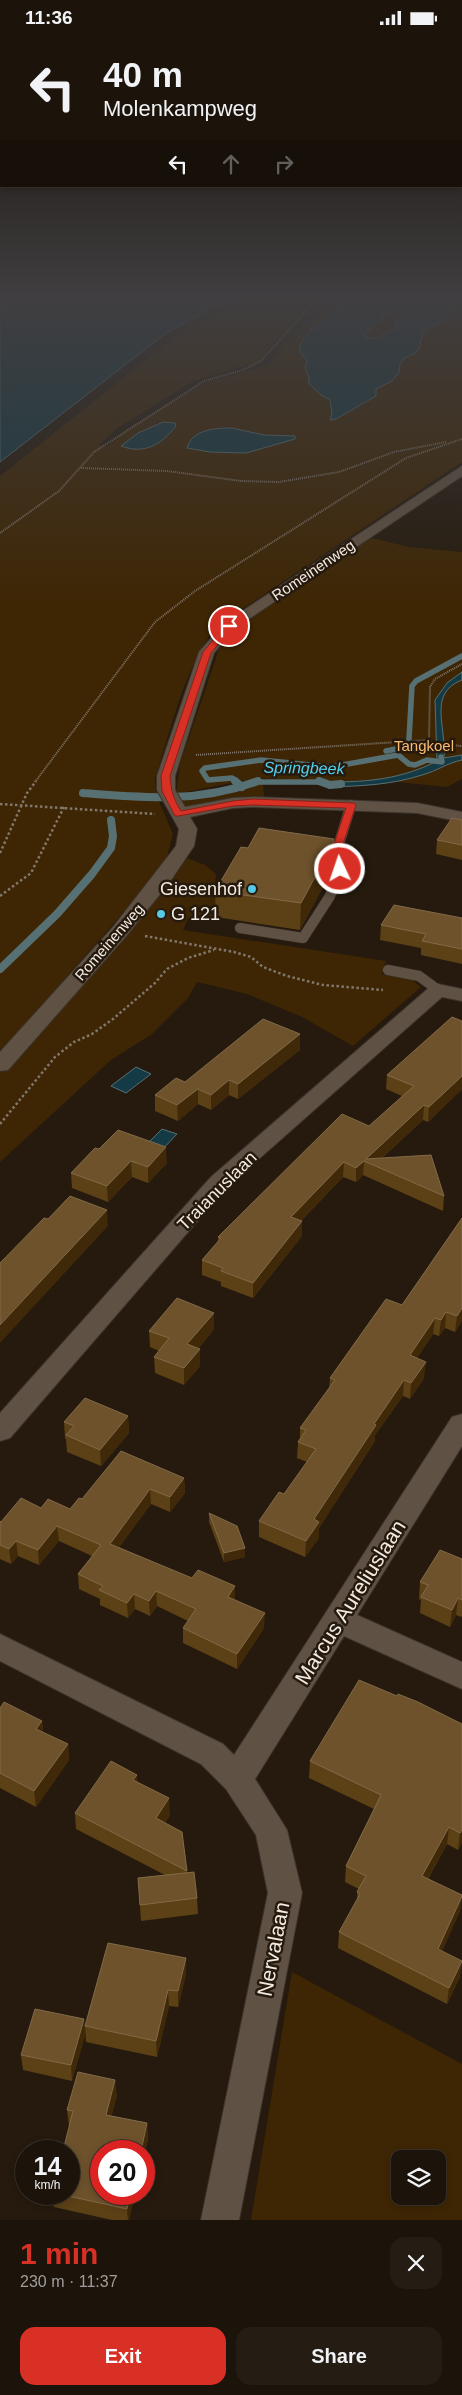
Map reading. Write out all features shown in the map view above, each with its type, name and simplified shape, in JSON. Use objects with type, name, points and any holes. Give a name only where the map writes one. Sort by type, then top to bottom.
[{"type":"street","name":"Romeinenweg","points":[[0,1065],[120,931],[162,879],[185,846],[188,829],[172,803],[166,776],[207,652],[229,626],[462,470]]},
{"type":"street","points":[[172,803],[253,802],[417,808],[462,817]]},
{"type":"street","points":[[438,990],[462,995]]},
{"type":"street","name":"Traianuslaan","points":[[0,1431],[219,1182],[438,990]]},
{"type":"street","name":"Marcus Aureliuslaan","points":[[237,1779],[339,1621],[462,1424]]},
{"type":"street","points":[[339,1621],[462,1676]]},
{"type":"street","name":"Nervalaan","points":[[0,1647],[212,1754],[237,1779],[271,1830],[285,1893],[220,2220]]},
{"type":"lane","points":[[240,928],[303,938],[330,896],[340,869],[338,847],[351,805]]},
{"type":"lane","points":[[388,970],[419,976],[438,990]]},
{"type":"path","points":[[0,533],[59,491],[94,452],[173,401]]},
{"type":"path","points":[[80,467],[167,471],[241,481],[279,482],[339,472],[394,452],[462,439]]},
{"type":"path","points":[[0,853],[27,793],[155,622],[195,591],[406,458],[462,439]]},
{"type":"path","points":[[429,740],[430,687],[435,679],[462,664]]},
{"type":"path","points":[[171,757],[429,740],[435,744],[462,746]]},
{"type":"path","points":[[0,804],[159,815],[172,803]]},
{"type":"path","points":[[0,897],[31,873],[64,807]]},
{"type":"path","points":[[120,931],[251,957],[263,967],[287,976],[324,985],[390,990]]},
{"type":"path","points":[[0,1124],[55,1057],[74,1042],[92,1034],[113,1019],[155,983],[167,969],[188,958],[216,950]]},
{"type":"green space","points":[[94,401],[161,401],[116,429],[99,445],[108,446],[124,431],[173,401],[329,401],[332,412],[330,419],[337,419],[369,401],[462,401],[462,462],[217,626],[206,641],[196,659],[180,699],[155,779],[157,797],[173,834],[167,857],[153,879],[0,1052],[0,476]],"holes":[[[157,423],[175,423],[176,426],[160,442],[149,447],[126,448]],[[232,428],[264,435],[289,435],[295,439],[262,448],[188,445],[207,430]]]},
{"type":"green space","name":"Tangkoel","points":[[368,537],[409,547],[462,552],[462,779],[447,787],[378,780],[330,782],[256,778],[176,794],[180,764],[223,640],[241,623]]},
{"type":"green space","points":[[263,783],[264,797],[231,799],[194,807],[180,806],[185,799],[191,797]]},
{"type":"green space","points":[[187,858],[205,865],[216,874],[215,883],[228,896],[216,918],[188,919],[183,930],[386,961],[382,974],[412,980],[421,987],[353,1046],[302,1017],[247,994],[197,982],[188,998],[152,1034],[111,1060],[0,1162],[0,1073],[131,928]]},
{"type":"green space","points":[[292,1972],[462,2064],[462,2220],[251,2220]]},
{"type":"water","points":[[0,401],[79,401],[0,462]]},
{"type":"water","points":[[330,401],[367,401],[336,419],[330,420],[332,414]]},
{"type":"water","points":[[163,422],[175,423],[176,426],[159,443],[138,449],[121,446],[138,433]]},
{"type":"water","points":[[232,428],[264,435],[295,436],[295,439],[246,453],[210,452],[187,448],[199,433],[212,429]]},
{"type":"water","points":[[462,672],[462,680],[451,686],[445,693],[441,713],[444,758],[462,755],[462,760],[399,781],[329,787],[330,782],[371,780],[398,776],[437,761],[435,700],[447,683]]},
{"type":"water","points":[[136,1067],[151,1074],[126,1093],[111,1086]]},
{"type":"water","points":[[162,1129],[177,1134],[159,1153],[144,1147]]},
{"type":"building","points":[[452,818],[462,820],[462,845],[437,840]]},
{"type":"building","points":[[259,828],[334,839],[301,903],[215,891],[241,847],[248,848]]},
{"type":"building","points":[[394,905],[462,918],[462,949],[422,941],[426,934],[381,925]]},
{"type":"building","points":[[452,1017],[462,1021],[462,1076],[429,1107],[424,1105],[366,1159],[431,1155],[444,1196],[364,1161],[356,1168],[344,1162],[291,1217],[302,1221],[253,1283],[221,1271],[223,1268],[202,1260],[221,1238],[218,1237],[342,1114],[369,1126],[414,1086],[387,1075]]},
{"type":"building","points":[[263,1019],[300,1034],[238,1084],[229,1080],[211,1095],[198,1089],[177,1105],[155,1095],[176,1078],[185,1082]]},
{"type":"building","points":[[118,1130],[166,1147],[148,1167],[131,1161],[107,1186],[71,1173],[95,1148],[99,1149]]},
{"type":"building","points":[[70,1196],[107,1210],[0,1325],[0,1263],[44,1218],[48,1219]]},
{"type":"building","points":[[462,1218],[462,1308],[457,1316],[446,1312],[441,1320],[435,1318],[410,1355],[426,1362],[411,1383],[404,1380],[374,1424],[376,1425],[314,1519],[319,1522],[306,1541],[259,1521],[279,1492],[284,1494],[316,1449],[298,1442],[306,1430],[300,1428],[335,1380],[330,1378],[386,1299],[402,1305]]},
{"type":"building","points":[[177,1298],[214,1313],[187,1344],[200,1349],[184,1368],[154,1357],[169,1338],[149,1331]]},
{"type":"building","points":[[85,1398],[128,1416],[100,1450],[66,1435],[74,1426],[64,1422]]},
{"type":"building","points":[[121,1451],[184,1478],[170,1497],[150,1489],[110,1544],[192,1578],[198,1570],[235,1586],[228,1597],[265,1613],[237,1654],[183,1628],[196,1609],[156,1591],[149,1601],[134,1594],[127,1603],[99,1590],[103,1586],[78,1574],[101,1545],[57,1526],[38,1550],[16,1541],[9,1549],[0,1545],[0,1521],[21,1498],[41,1508],[48,1499],[70,1509],[79,1498],[82,1499]]},
{"type":"building","points":[[209,1513],[237,1526],[245,1548],[224,1553]]},
{"type":"building","points":[[440,1550],[462,1559],[462,1600],[458,1598],[452,1610],[421,1597],[428,1585],[420,1582]]},
{"type":"building","points":[[359,1680],[397,1696],[398,1694],[418,1702],[462,1724],[462,1830],[460,1833],[449,1827],[422,1876],[462,1895],[438,1949],[462,1961],[449,1988],[339,1932],[360,1894],[357,1892],[366,1876],[346,1866],[381,1795],[310,1761]]},
{"type":"building","points":[[4,1702],[42,1721],[36,1729],[68,1744],[34,1791],[0,1773],[0,1708]]},
{"type":"building","points":[[111,1761],[137,1775],[133,1780],[169,1798],[156,1818],[182,1832],[187,1871],[75,1813]]},
{"type":"building","points":[[194,1872],[197,1898],[140,1905],[138,1878]]},
{"type":"building","points":[[108,1943],[186,1958],[178,1991],[168,1990],[156,2041],[85,2026]]},
{"type":"building","points":[[35,2009],[84,2019],[71,2065],[21,2055]]},
{"type":"building","points":[[78,2072],[115,2080],[106,2115],[147,2123],[143,2140],[90,2140],[90,2201],[80,2199],[80,2140],[66,2140],[73,2111],[67,2110]]},
{"type":"building","points":[[109,2205],[128,2205],[127,2209]]},
{"type":"waterway","points":[[409,739],[412,686],[416,681],[462,656]]},
{"type":"waterway","points":[[386,751],[406,747],[409,744]]},
{"type":"waterway","points":[[237,782],[232,778],[208,780],[202,771],[205,768],[261,760],[331,767],[398,755],[409,764],[415,765],[427,760],[442,762],[441,757]]},
{"type":"waterway","points":[[235,781],[241,786]]},
{"type":"waterway","name":"Springbeek","points":[[241,786],[255,782]]},
{"type":"waterway","name":"Springbeek","points":[[255,782],[322,782]]},
{"type":"waterway","name":"Springbeek","points":[[322,782],[330,785],[341,784]]},
{"type":"waterway","name":"Springbeek","points":[[83,793],[171,797],[214,793],[241,786]]},
{"type":"waterway","points":[[0,969],[57,914],[92,874],[111,848],[113,836],[111,820]]},
{"type":"place","name":"Giesenhof","points":[[252,889]]},
{"type":"place","name":"G 121","points":[[161,914]]},
{"type":"route","points":[[229,626],[207,652],[171,757],[166,776],[166,791],[178,814],[233,803],[351,805],[342,827],[338,847],[340,869]]}]
